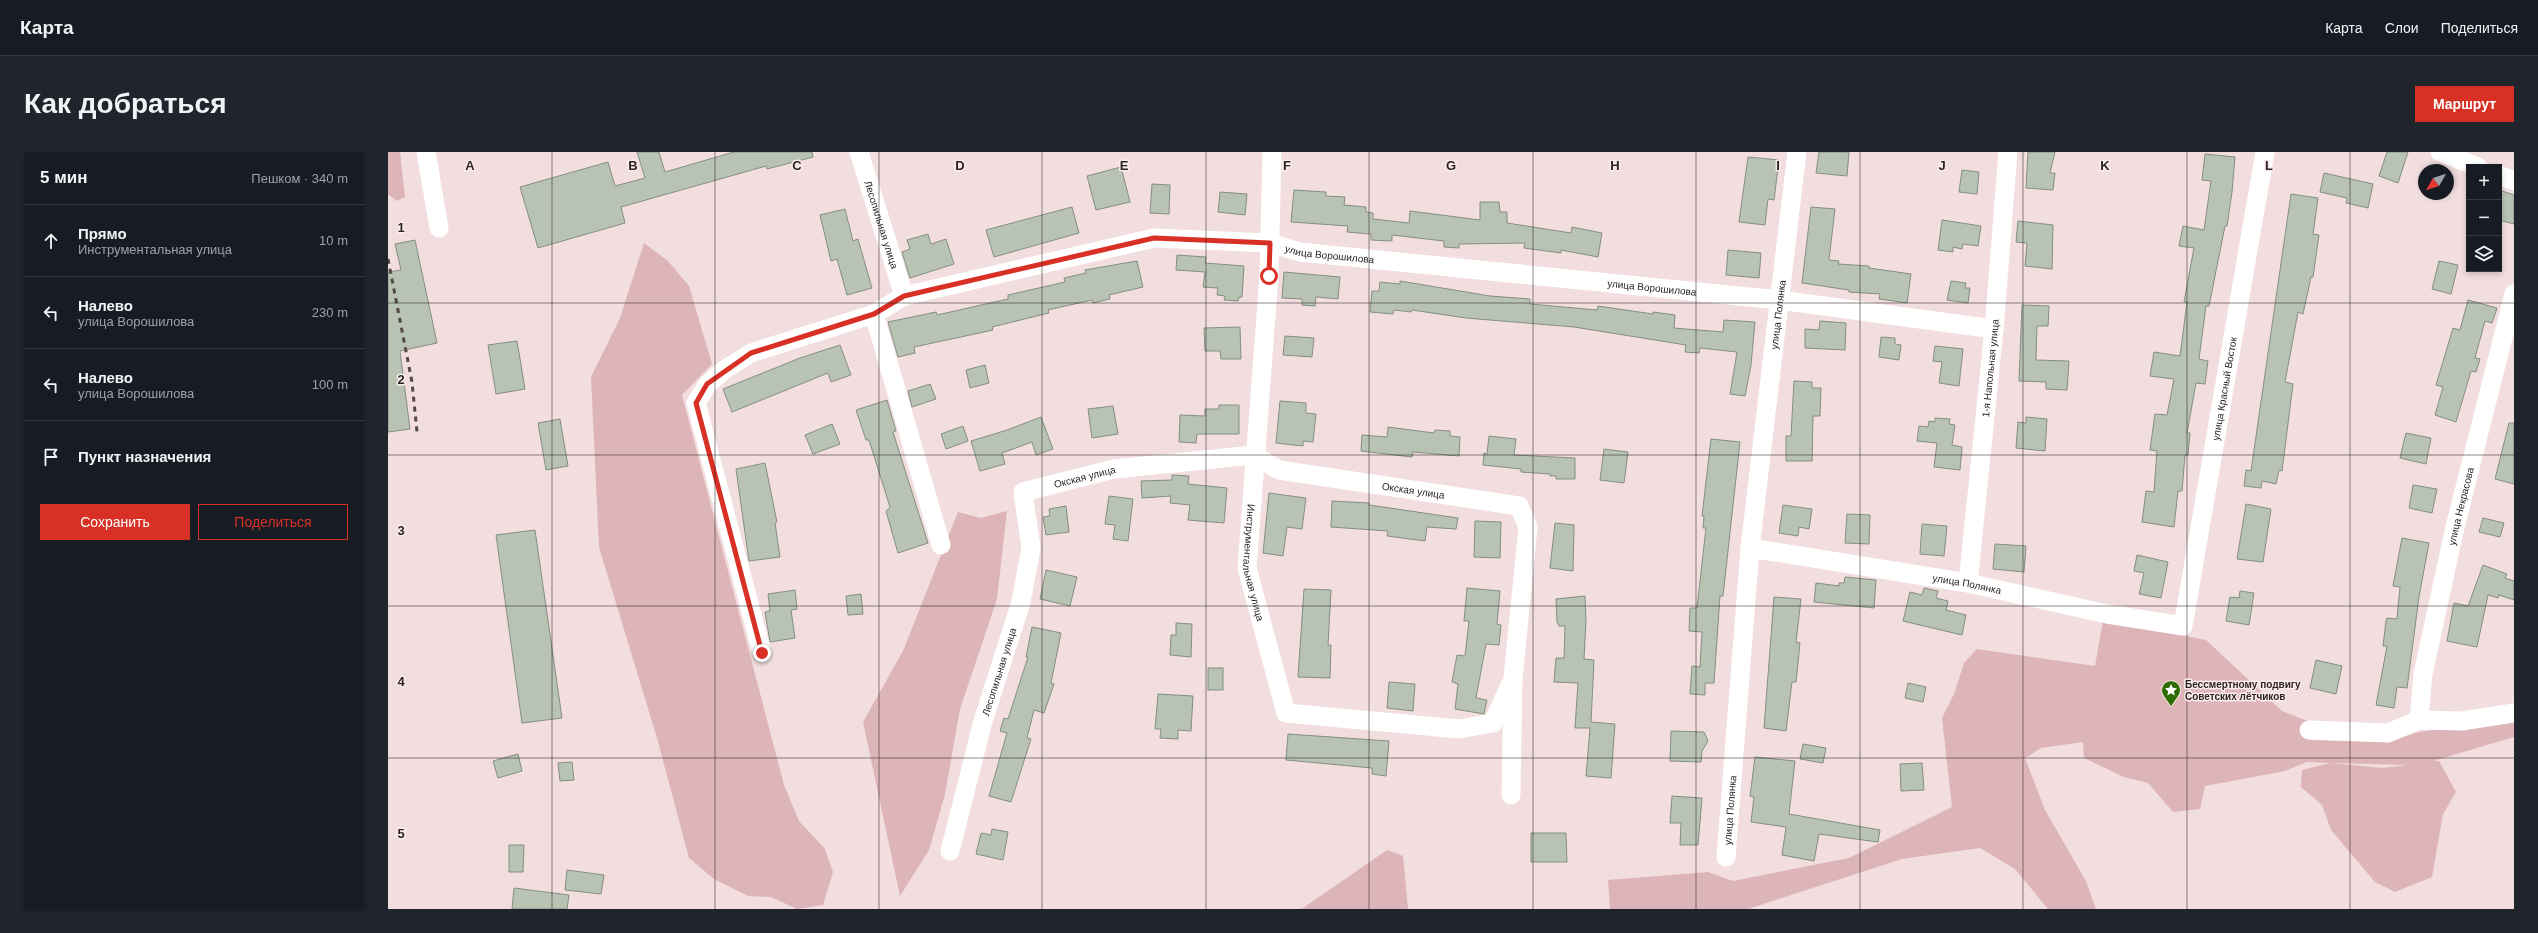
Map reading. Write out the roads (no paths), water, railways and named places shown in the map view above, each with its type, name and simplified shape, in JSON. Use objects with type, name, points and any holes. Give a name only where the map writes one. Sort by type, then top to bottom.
[{"type":"street","points":[[426,152],[439,228]]},
{"type":"street","name":"Лесопильная улица","points":[[859,152],[904,296]]},
{"type":"street","name":"Инструментальная улица","points":[[1272,152],[1270,243],[1247,568],[1286,712],[1459,729],[1492,723],[1513,678]]},
{"type":"street","name":"улица Полянка","points":[[1726,857],[1750,548],[1797,152]]},
{"type":"street","name":"1-я Напольная улица","points":[[1968,583],[1994,329],[2008,152]]},
{"type":"street","name":"улица Красный Восток","points":[[2182,626],[2265,152]]},
{"type":"street","points":[[2440,152],[2470,164]]},
{"type":"street","points":[[2502,176],[2514,181]]},
{"type":"street","name":"улица Ворошилова","points":[[762,653],[696,403],[707,384],[751,353],[874,314],[904,296],[1154,238],[1270,243],[1300,252],[1779,300],[1994,329]]},
{"type":"street","name":"улица Некрасова","points":[[2419,720],[2423,674],[2454,534],[2514,294]]},
{"type":"street","points":[[874,314],[941,545]]},
{"type":"street","name":"Окская улица","points":[[1023,492],[1114,469],[1254,455],[1279,470],[1519,506],[1528,528],[1513,678],[1511,795]]},
{"type":"street","name":"Лесопильная улица","points":[[950,851],[983,721],[1021,602],[1031,548],[1023,492]]},
{"type":"street","name":"улица Полянка","points":[[1750,548],[1968,583],[2107,614],[2182,626]]},
{"type":"street","points":[[2310,730],[2388,733],[2419,720],[2462,721],[2514,713]]},
{"type":"railway","points":[[388,259],[412,382],[417,432]]},
{"type":"place","name":"Бессмертному подвигу Советских лётчиков","points":[[2171,707]]}]
